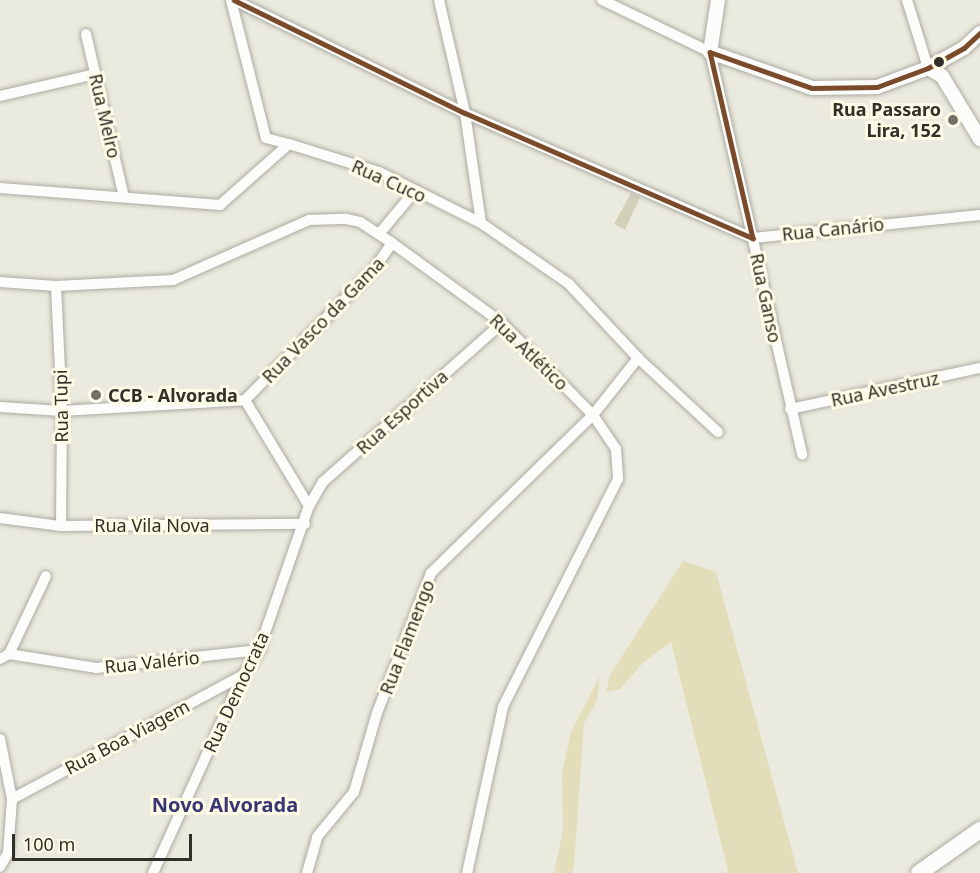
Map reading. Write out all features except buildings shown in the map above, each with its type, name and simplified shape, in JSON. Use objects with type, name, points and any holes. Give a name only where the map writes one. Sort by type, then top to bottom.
[{"type":"main road","points":[[919,873],[980,830]]},
{"type":"street","name":"Rua Canário","points":[[233,0],[465,113],[753,238],[980,215]]},
{"type":"street","name":"Rua Cuco","points":[[233,0],[266,138],[379,172],[481,223],[569,284],[638,358],[718,432]]},
{"type":"street","points":[[439,0],[465,113],[481,223]]},
{"type":"street","points":[[602,0],[710,52],[812,88],[877,87],[928,68],[964,48],[980,33]]},
{"type":"street","name":"Rua Ganso","points":[[718,0],[710,52],[802,455]]},
{"type":"street","points":[[907,0],[928,68],[942,76],[980,139]]},
{"type":"street","name":"Rua Melro","points":[[86,34],[124,197]]},
{"type":"street","points":[[0,96],[95,74]]},
{"type":"street","points":[[0,188],[220,205],[289,144]]},
{"type":"street","points":[[379,234],[415,191]]},
{"type":"street","name":"Rua Atlético","points":[[0,282],[56,286],[173,280],[309,220],[346,219],[393,243],[502,323],[593,415],[616,449],[618,479],[600,508],[502,707],[467,873]]},
{"type":"street","name":"Rua Vasco da Gama","points":[[245,400],[375,268],[393,243]]},
{"type":"street","name":"Rua Tupi","points":[[56,286],[62,411],[61,526]]},
{"type":"street","name":"Rua Esportiva","points":[[309,506],[323,482],[502,323]]},
{"type":"street","name":"Rua Flamengo","points":[[307,873],[317,837],[354,792],[377,713],[431,573],[593,415],[638,358]]},
{"type":"street","name":"Rua Avestruz","points":[[790,409],[980,368]]},
{"type":"street","points":[[0,407],[62,411],[245,400],[309,506]]},
{"type":"street","name":"Rua Democrata","points":[[153,873],[243,675],[258,650],[305,524],[309,506]]},
{"type":"street","name":"Rua Vila Nova","points":[[0,518],[61,526],[305,524]]},
{"type":"street","points":[[5,657],[46,576]]},
{"type":"street","name":"Rua Valério","points":[[5,657],[96,668],[258,650]]},
{"type":"street","name":"Rua Boa Viagem","points":[[12,799],[243,675]]},
{"type":"street","points":[[0,739],[12,799],[8,853],[0,867]]},
{"type":"shaded area","points":[[683,561],[716,572],[798,873],[725,873],[728,871],[671,642],[643,663],[620,689],[606,692],[610,675]]},
{"type":"shaded area","points":[[600,676],[597,701],[584,723],[574,865],[572,873],[554,873],[563,830],[562,774],[571,732]]},
{"type":"transit line","points":[[234,0],[465,113],[753,238]]},
{"type":"transit line","points":[[710,52],[812,88],[877,87],[928,68],[964,48],[980,33]]},
{"type":"transit line","points":[[710,52],[753,238]]},
{"type":"place","name":"Rua Passaro Lira, 152","points":[[953,120]]},
{"type":"place","name":"CCB - Alvorada","points":[[96,395]]},
{"type":"district","name":"Novo Alvorada","points":[[225,804]]}]
